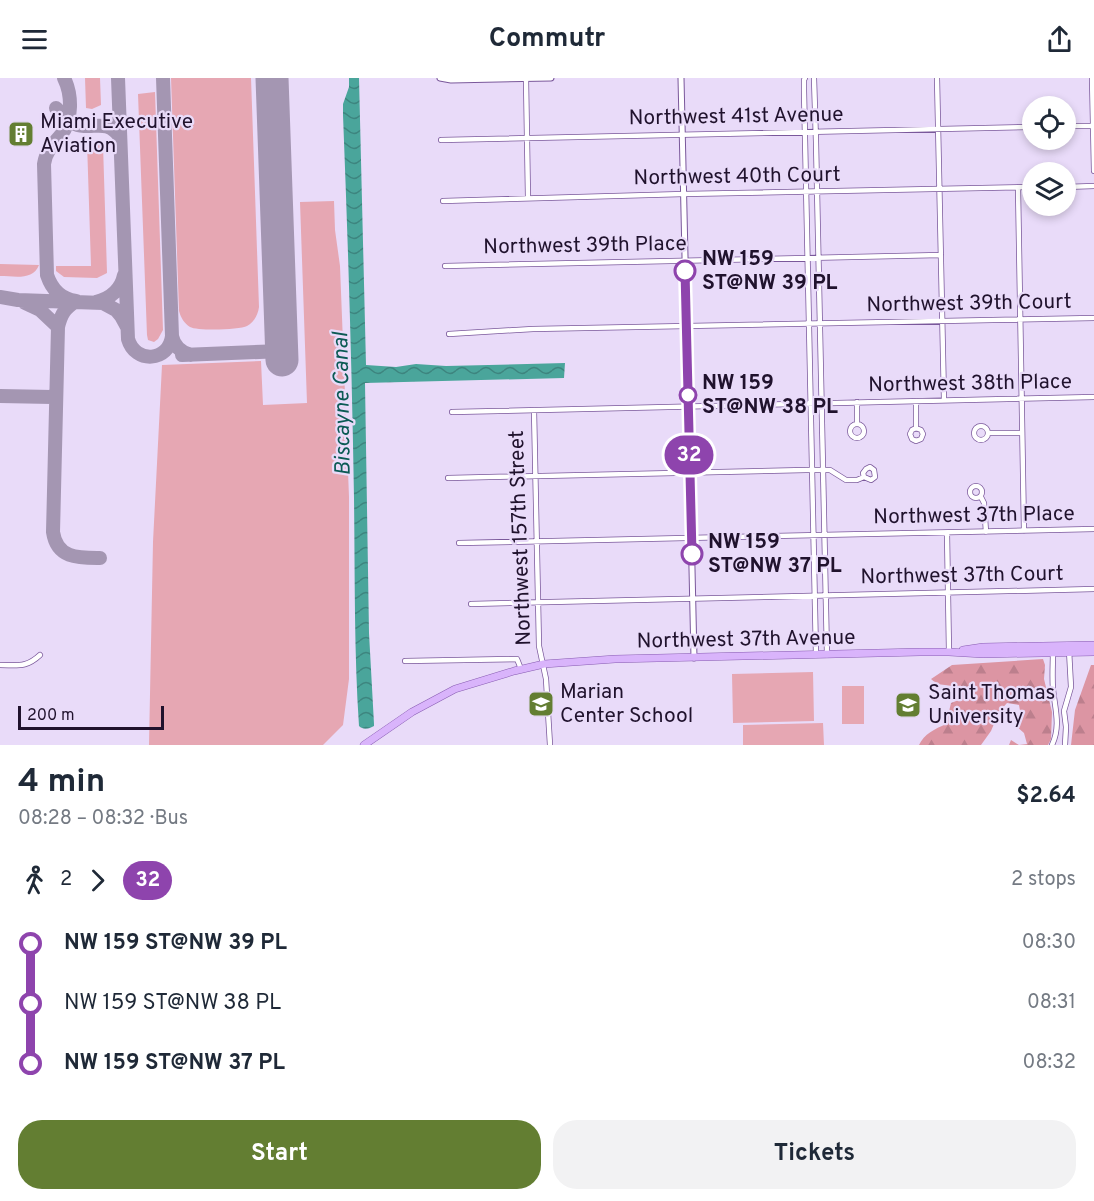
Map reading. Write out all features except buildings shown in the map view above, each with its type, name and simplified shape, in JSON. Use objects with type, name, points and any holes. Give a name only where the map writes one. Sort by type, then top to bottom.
[{"type":"main road","name":"Northwest 37th Avenue","points":[[1069,649],[1094,645]]},
{"type":"main road","name":"Northwest 37th Avenue","points":[[364,745],[412,712],[455,689],[544,664],[592,660],[949,652],[983,654],[1053,649],[1094,652]]},
{"type":"street","points":[[440,78],[448,80],[550,78]]},
{"type":"street","points":[[681,78],[694,658]]},
{"type":"street","points":[[805,78],[816,655]]},
{"type":"street","points":[[814,78],[827,655]]},
{"type":"street","points":[[937,78],[944,400]]},
{"type":"street","points":[[1092,78],[1094,171]]},
{"type":"street","points":[[526,79],[528,198]]},
{"type":"street","points":[[1076,126],[1093,126]]},
{"type":"street","name":"Northwest 41st Avenue","points":[[441,140],[1022,127]]},
{"type":"street","points":[[1076,186],[1094,186]]},
{"type":"street","points":[[1018,188],[1024,531]]},
{"type":"street","name":"Northwest 40th Court","points":[[443,201],[1022,188]]},
{"type":"street","name":"Northwest 39th Place","points":[[446,266],[940,255]]},
{"type":"street","name":"Northwest 39th Court","points":[[449,334],[533,330],[1094,318]]},
{"type":"street","name":"Northwest 38th Place","points":[[452,412],[1094,398]]},
{"type":"street","points":[[916,401],[916,428]]},
{"type":"street","points":[[857,402],[857,424]]},
{"type":"street","name":"Northwest 157th Street","points":[[534,410],[540,646],[546,679],[550,745]]},
{"type":"street","points":[[987,433],[1022,433]]},
{"type":"street","points":[[448,478],[812,470],[830,470],[846,480],[857,480],[864,477]]},
{"type":"street","points":[[981,497],[984,503],[986,532]]},
{"type":"street","name":"Northwest 37th Place","points":[[459,543],[1094,530]]},
{"type":"street","points":[[947,533],[949,652]]},
{"type":"street","name":"Northwest 37th Court","points":[[471,604],[1094,589]]},
{"type":"street","points":[[1052,745],[1056,735],[1057,711],[1053,688],[1053,649]]},
{"type":"street","points":[[1065,745],[1064,711],[1071,687],[1069,649]]},
{"type":"street","points":[[0,665],[22,665],[40,656]]},
{"type":"street","points":[[405,661],[517,659],[521,669]]},
{"type":"street","points":[[1057,711],[1064,711]]},
{"type":"shaded area","points":[[85,78],[100,78],[101,105],[92,109],[86,108]]},
{"type":"shaded area","points":[[171,78],[251,78],[259,307],[254,320],[247,326],[218,330],[194,328],[184,322],[179,311]]},
{"type":"shaded area","points":[[155,92],[163,330],[154,342],[148,340],[147,335],[138,94]]},
{"type":"shaded area","points":[[87,142],[103,145],[107,273],[97,278],[64,277],[56,271],[56,266],[91,266]]},
{"type":"shaded area","points":[[334,201],[340,266],[349,497],[349,679],[343,725],[323,745],[149,745],[153,542],[162,365],[261,361],[263,405],[307,403],[300,202]]},
{"type":"shaded area","points":[[0,264],[39,265],[28,276],[17,277],[0,276]]},
{"type":"shaded area","points":[[813,672],[814,721],[733,723],[732,674]]},
{"type":"shaded area","points":[[842,686],[864,686],[864,724],[842,724]]},
{"type":"shaded area","points":[[823,723],[824,745],[743,745],[743,725]]},
{"type":"green space","points":[[1043,659],[1044,679],[1052,712],[1051,739],[1048,745],[1019,745],[1027,744],[1024,733],[1016,726],[1021,716],[1019,705],[1007,703],[999,712],[991,731],[981,745],[919,745],[927,735],[946,724],[951,703],[958,700],[960,687],[937,684],[931,679],[952,665]]},
{"type":"green space","points":[[1091,665],[1094,665],[1094,745],[1071,745],[1075,710]]},
{"type":"green space","points":[[1011,740],[1019,745],[1009,745]]},
{"type":"water","points":[[349,78],[359,78],[366,365],[396,367],[416,364],[446,366],[565,363],[564,378],[365,383],[369,633],[374,724],[366,729],[359,726],[355,640],[352,402],[343,115]]},
{"type":"taxiway","points":[[64,78],[70,99],[68,122],[48,151],[44,164],[47,275],[58,293],[76,301]]},
{"type":"taxiway","points":[[118,78],[128,339],[137,353],[151,357],[165,351],[170,345],[172,336]]},
{"type":"taxiway","points":[[163,78],[172,336],[178,348],[191,355]]},
{"type":"taxiway","points":[[56,108],[75,124],[104,126],[115,131],[120,137]]},
{"type":"taxiway","points":[[96,302],[114,293],[124,275]]},
{"type":"taxiway","points":[[0,297],[18,300],[103,303],[116,310],[127,327]]},
{"type":"taxiway","points":[[76,301],[64,312],[58,327],[53,532],[55,541],[64,552],[77,557],[100,558]]},
{"type":"taxiway","points":[[25,303],[40,310],[58,327]]},
{"type":"taxiway","points":[[182,355],[282,351]]},
{"type":"taxiway","points":[[0,396],[52,397],[56,393]]},
{"type":"runway","points":[[272,78],[282,360]]},
{"type":"bus line","name":"32","points":[[685,271],[692,554]]},
{"type":"place","name":"Miami Executive Aviation","points":[[21,134]]},
{"type":"place","name":"NW 159 ST@NW 39 PL","points":[[685,271]]},
{"type":"place","name":"NW 159 ST@NW 38 PL","points":[[688,395]]},
{"type":"place","name":"NW 159 ST@NW 37 PL","points":[[692,554]]},
{"type":"place","name":"Marian Center School","points":[[541,704]]},
{"type":"place","name":"Saint Thomas University","points":[[908,705]]},
{"type":"water label","name":"Biscayne Canal","points":[[343,404]]}]
